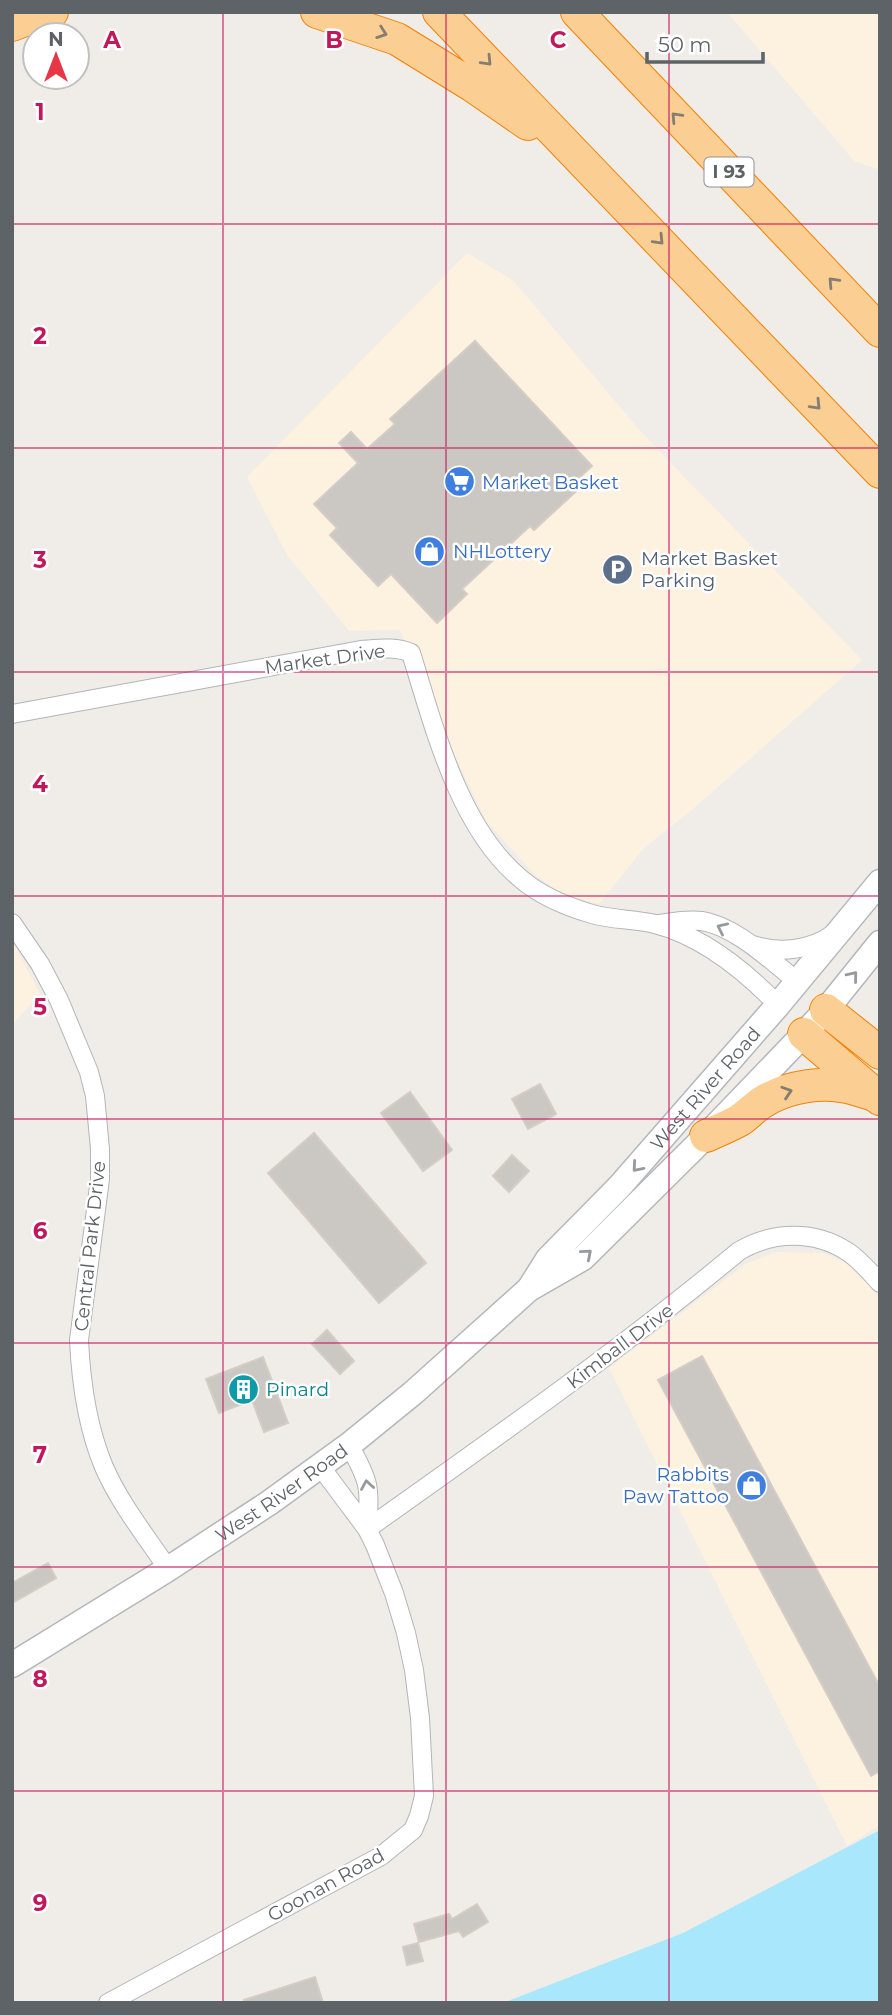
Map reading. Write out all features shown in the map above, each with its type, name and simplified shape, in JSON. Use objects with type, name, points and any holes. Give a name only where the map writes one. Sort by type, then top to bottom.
[{"type":"highway","points":[[12,25],[52,12]]},
{"type":"highway","points":[[317,12],[397,38],[515,114],[612,191]]},
{"type":"highway","points":[[439,12],[880,472]]},
{"type":"highway","name":"I 93","points":[[577,12],[880,331]]},
{"type":"highway","points":[[826,1010],[880,1053]]},
{"type":"highway","points":[[804,1034],[878,1097]]},
{"type":"highway","points":[[706,1136],[740,1120],[762,1102],[780,1093],[800,1088],[846,1086],[878,1097]]},
{"type":"main road","name":"West River Road","points":[[529,1289],[548,1259],[620,1186],[778,1005],[880,882]]},
{"type":"main road","name":"West River Road","points":[[12,1665],[237,1524],[320,1466],[413,1393],[529,1289],[583,1258],[804,1034],[880,943]]},
{"type":"main road","points":[[797,981],[826,1010]]},
{"type":"main road","points":[[778,1005],[804,1034]]},
{"type":"street","name":"Market Drive","points":[[12,714],[361,650],[397,649],[411,653],[438,738],[458,789],[485,838],[514,873],[536,890],[574,908],[610,918],[655,924],[693,920],[729,931],[797,981]]},
{"type":"street","name":"Central Park Drive","points":[[12,923],[40,964],[59,1000],[89,1072],[95,1096],[100,1180],[79,1340],[88,1416],[105,1469],[134,1520],[167,1569]]},
{"type":"street","name":"Market Drive","points":[[655,924],[693,939],[716,953],[754,981],[778,1005]]},
{"type":"street","name":"Market Drive","points":[[747,943],[770,949],[804,947],[829,936],[844,925]]},
{"type":"street","name":"Kimball Drive","points":[[367,1529],[618,1349],[751,1244],[777,1236],[805,1236],[822,1240],[851,1254],[880,1283]]},
{"type":"street","name":"Goonan Road","points":[[349,1445],[365,1474],[369,1504],[367,1529]]},
{"type":"street","name":"Goonan Road","points":[[108,2003],[381,1857],[413,1830],[419,1816],[424,1796],[424,1765],[414,1670],[406,1633],[394,1593],[367,1529],[320,1466]]},
{"type":"shaded area","points":[[727,12],[880,12],[880,170],[854,161]]},
{"type":"shaded area","points":[[467,253],[513,280],[642,433],[862,660],[693,809],[643,849],[599,904],[565,895],[536,876],[486,821],[440,725],[400,630],[349,631],[287,555],[247,477]]},
{"type":"shaded area","points":[[12,940],[40,994],[12,1025]]},
{"type":"shaded area","points":[[777,1252],[823,1253],[855,1266],[880,1299],[880,1825],[847,1846],[609,1368],[747,1263]]},
{"type":"water","points":[[880,1830],[880,2003],[503,2003],[683,1933]]},
{"type":"building","name":"Market Basket","points":[[475,341],[592,466],[578,479],[583,485],[534,530],[530,526],[462,589],[467,594],[437,623],[391,574],[378,586],[330,535],[337,528],[314,504],[358,463],[339,443],[351,432],[367,449],[395,424],[390,419]]},
{"type":"building","points":[[540,1084],[556,1114],[528,1129],[512,1099]]},
{"type":"building","points":[[410,1092],[452,1150],[423,1171],[381,1113]]},
{"type":"building","points":[[314,1133],[426,1263],[379,1303],[268,1173]]},
{"type":"building","points":[[512,1155],[529,1171],[509,1192],[493,1176]]},
{"type":"building","points":[[327,1330],[354,1361],[340,1374],[312,1344]]},
{"type":"building","points":[[702,1356],[880,1687],[880,1771],[871,1776],[658,1380]]},
{"type":"building","name":"Pinard","points":[[263,1357],[288,1423],[264,1432],[252,1400],[219,1413],[206,1379]]},
{"type":"building","points":[[48,1563],[56,1578],[12,1603],[12,1583]]},
{"type":"building","points":[[477,1904],[488,1922],[463,1937],[459,1931],[419,1942],[414,1924],[449,1914],[452,1919]]},
{"type":"building","points":[[418,1943],[423,1961],[407,1965],[403,1947]]},
{"type":"building","points":[[315,1977],[323,2003],[245,2003],[244,2000]]},
{"type":"place","name":"Market Basket","points":[[459,482]]},
{"type":"place","name":"NHLottery","points":[[430,551]]},
{"type":"place","name":"Market Basket Parking","points":[[618,569]]},
{"type":"place","name":"Pinard","points":[[243,1389]]},
{"type":"place","name":"Rabbits Paw Tattoo","points":[[752,1485]]}]
